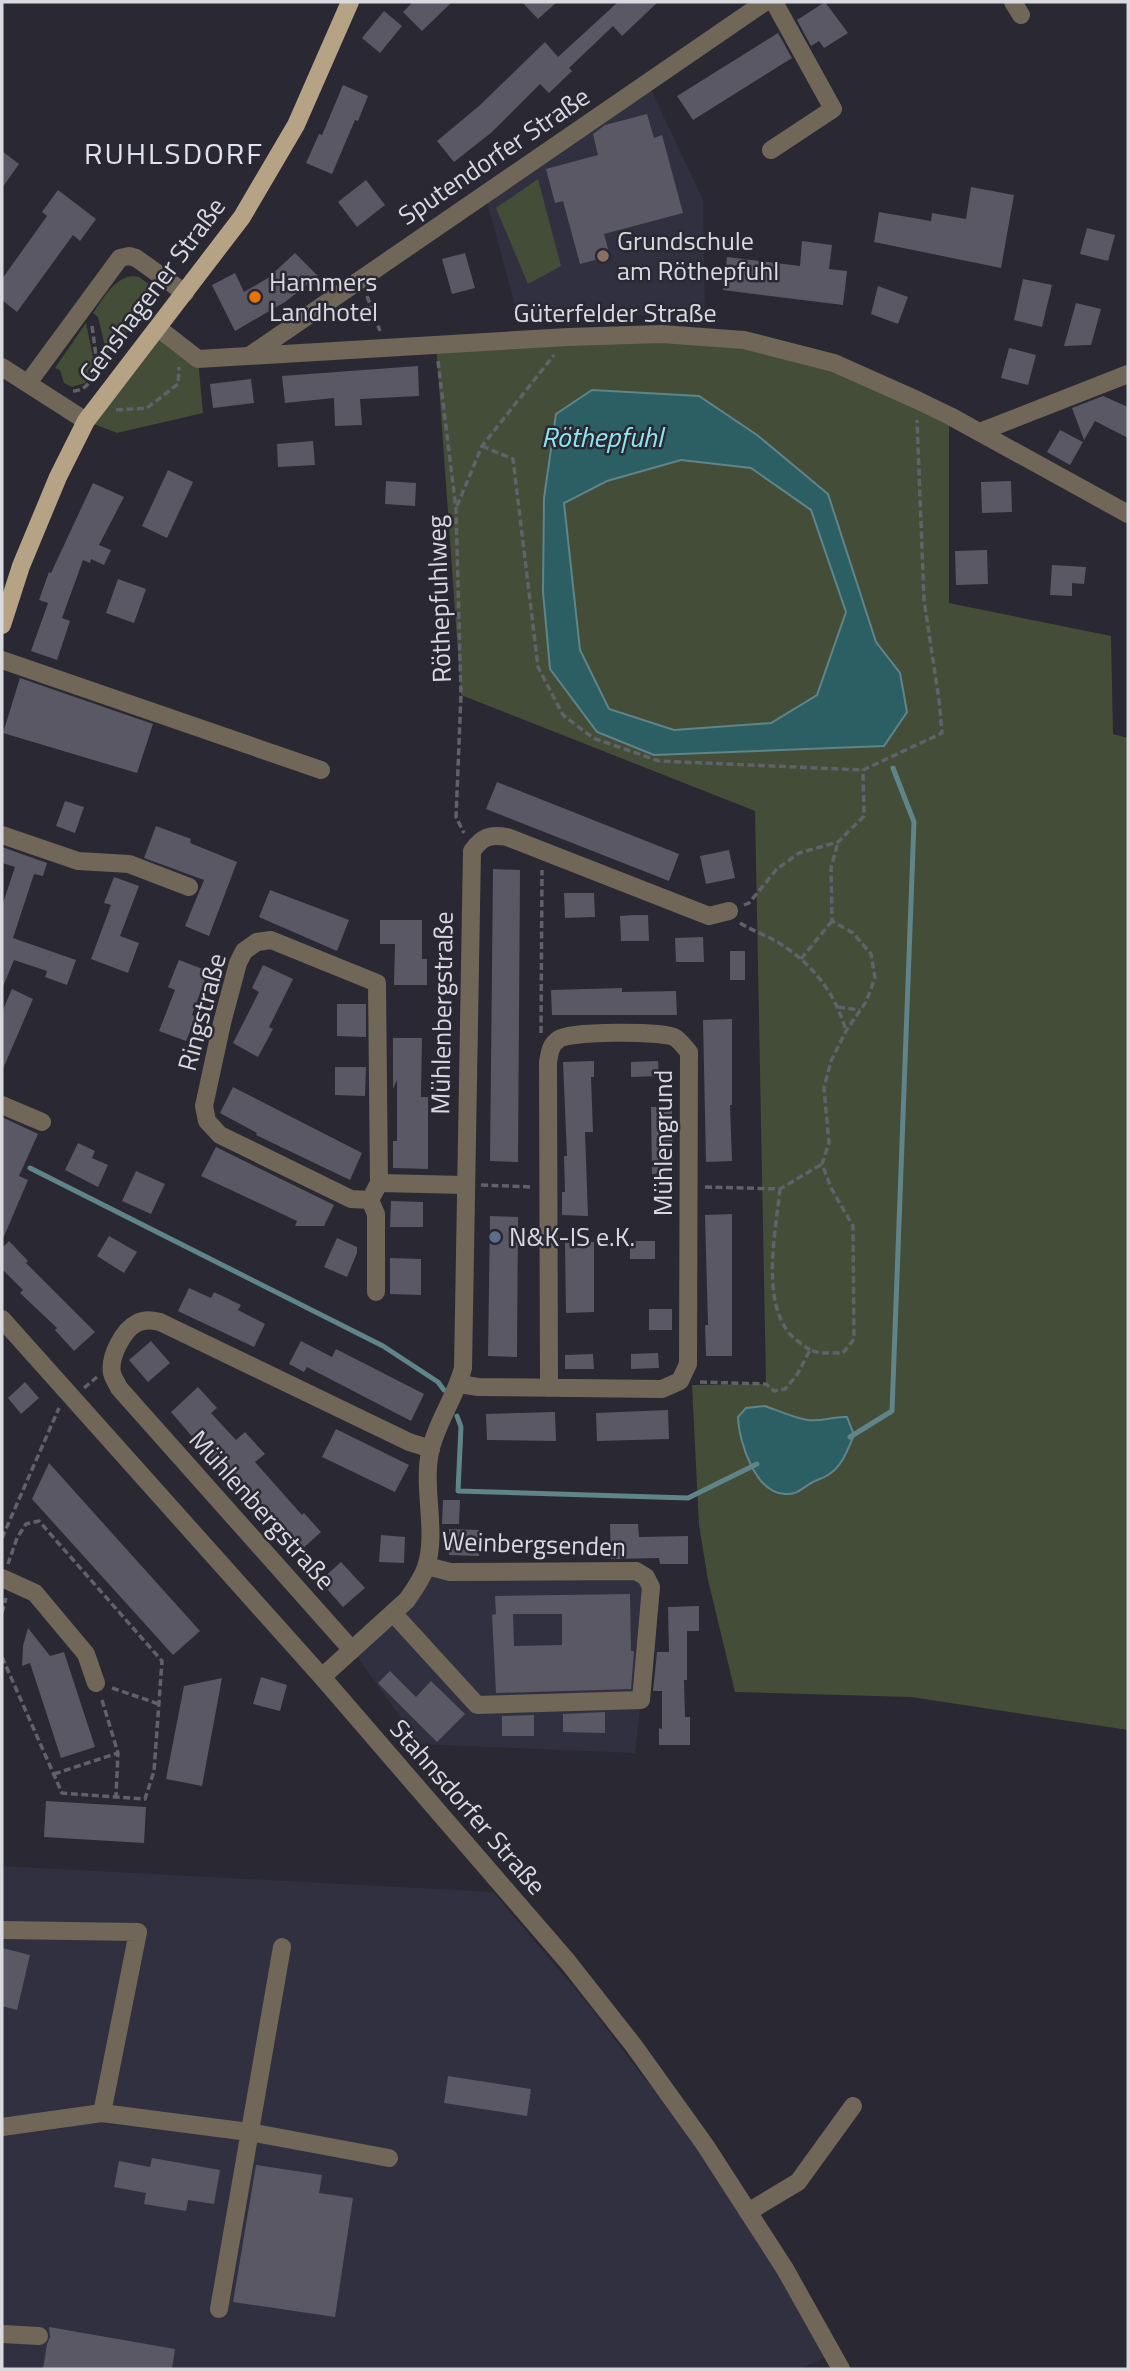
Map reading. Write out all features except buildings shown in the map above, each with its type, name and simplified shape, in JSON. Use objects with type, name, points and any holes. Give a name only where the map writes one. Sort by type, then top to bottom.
[{"type":"main road","name":"Genshagener Straße","points":[[2,625],[21,566],[58,477],[86,421],[242,217],[296,125],[350,2]]},
{"type":"street","name":"Sputendorfer Straße","points":[[252,354],[765,2]]},
{"type":"street","points":[[771,150],[833,109],[774,2]]},
{"type":"street","points":[[28,383],[114,262],[120,258],[136,258],[185,293]]},
{"type":"street","name":"Güterfelder Straße","points":[[158,328],[198,359],[568,337],[662,334],[744,340],[834,363],[917,400],[1128,514]]},
{"type":"street","points":[[2,367],[86,421]]},
{"type":"street","points":[[980,432],[1128,374]]},
{"type":"street","points":[[2,660],[321,770]]},
{"type":"street","points":[[2,835],[78,861],[129,864],[189,887]]},
{"type":"street","points":[[472,851],[480,840],[493,835],[507,837],[709,916],[729,911]]},
{"type":"street","name":"Mühlenbergstraße","points":[[322,1677],[393,1613],[418,1585],[427,1566],[431,1449],[459,1384],[463,1367],[472,851]]},
{"type":"street","name":"Ringstraße","points":[[271,940],[377,983],[379,1183],[370,1200],[351,1199],[220,1135],[208,1121],[204,1105],[238,962],[244,950],[257,942],[271,940]]},
{"type":"street","name":"Mühlengrund","points":[[551,1046],[562,1037],[580,1034],[663,1033],[677,1038],[689,1052],[688,1364],[680,1381]]},
{"type":"street","points":[[549,1388],[548,1062],[551,1046]]},
{"type":"street","points":[[2,1105],[42,1122]]},
{"type":"street","points":[[379,1183],[465,1185]]},
{"type":"street","points":[[370,1200],[376,1214],[376,1292]]},
{"type":"street","name":"Stahnsdorfer Straße","points":[[2,1319],[322,1677],[568,1962],[635,2046],[705,2146],[785,2269],[841,2369]]},
{"type":"street","points":[[112,1365],[114,1354],[128,1330],[137,1323],[160,1321],[410,1442],[431,1449]]},
{"type":"street","name":"Mühlenbergstraße","points":[[112,1365],[112,1373],[119,1388],[352,1650]]},
{"type":"street","points":[[459,1384],[478,1387],[662,1389],[680,1381]]},
{"type":"street","name":"Weinbergsenden","points":[[393,1613],[477,1705],[641,1700],[650,1587],[646,1577],[636,1571],[450,1572],[427,1566]]},
{"type":"street","points":[[2,1578],[35,1593],[86,1654],[96,1683]]},
{"type":"street","points":[[2,1930],[138,1932],[102,2113]]},
{"type":"street","points":[[219,2309],[282,1947]]},
{"type":"street","points":[[748,2211],[798,2182],[853,2106]]},
{"type":"street","points":[[2,2127],[102,2113],[249,2132],[389,2158]]},
{"type":"street","points":[[2,2334],[39,2336]]},
{"type":"path","points":[[361,279],[385,346]]},
{"type":"path","points":[[456,509],[482,446],[568,337]]},
{"type":"path","name":"Röthepfuhlweg","points":[[436,344],[456,509],[461,695],[457,817],[472,851]]},
{"type":"path","points":[[67,391],[79,391],[88,384],[103,363]]},
{"type":"path","points":[[114,410],[147,408],[178,384],[179,365]]},
{"type":"path","points":[[482,446],[513,459],[537,667],[563,715],[593,738],[659,761],[863,770],[942,733],[924,600],[917,400]]},
{"type":"path","points":[[846,1031],[827,985],[801,959],[774,940],[741,924],[729,911],[749,903],[777,869],[799,853],[838,842],[864,816],[863,770]]},
{"type":"path","points":[[801,959],[832,921],[831,868],[838,842]]},
{"type":"path","points":[[542,850],[540,1033],[551,1046]]},
{"type":"path","points":[[780,1189],[772,1256],[777,1311],[789,1333],[810,1350],[820,1353],[844,1353],[854,1339],[853,1226],[831,1188],[822,1164],[829,1143],[824,1088],[831,1062],[875,978],[871,954],[853,933],[832,921]]},
{"type":"path","points":[[838,1007],[860,1010]]},
{"type":"path","points":[[689,1187],[780,1189],[822,1164]]},
{"type":"path","points":[[465,1185],[548,1188]]},
{"type":"path","points":[[680,1381],[766,1384],[774,1391],[785,1389],[797,1375],[810,1350]]},
{"type":"path","points":[[2,1538],[61,1406],[112,1365]]},
{"type":"path","points":[[96,1683],[159,1704]]},
{"type":"path","points":[[96,1683],[118,1753],[116,1796]]},
{"type":"path","points":[[54,1774],[118,1753]]},
{"type":"shaded area","name":"Grundschule am Röthepfuhl","points":[[648,83],[703,200],[705,317],[517,312],[483,188]]},
{"type":"shaded area","points":[[538,179],[561,266],[528,284],[496,208]]},
{"type":"shaded area","points":[[132,276],[139,277],[150,285],[147,289],[152,295],[152,301],[107,355],[98,317],[93,313],[114,285]]},
{"type":"shaded area","points":[[86,323],[93,357],[99,364],[85,383],[72,387],[64,383],[60,370],[55,368]]},
{"type":"shaded area","points":[[158,328],[198,359],[203,413],[117,433],[86,421]]},
{"type":"shaded area","points":[[662,334],[834,363],[949,416],[949,603],[1111,636],[1113,734],[1128,738],[1128,1730],[911,1697],[735,1692],[708,1580],[699,1525],[692,1385],[766,1384],[755,811],[461,695],[436,344]],"holes":[[[698,396],[757,435],[828,494],[876,642],[884,746],[597,732],[550,669],[543,592],[544,498],[556,414]]]},
{"type":"shaded area","points":[[681,460],[751,467],[811,510],[846,611],[817,695],[771,723],[674,730],[608,709],[580,650],[564,503],[607,481]]},
{"type":"shaded area","points":[[427,1566],[646,1577],[641,1700],[635,1753],[420,1744],[352,1650]]},
{"type":"shaded area","points":[[2,1866],[493,1892],[587,2003],[647,2082],[669,2094],[833,2354],[800,2369],[2,2369]]},
{"type":"water","name":"Röthepfuhl","points":[[592,390],[699,396],[757,435],[828,494],[876,642],[900,673],[907,712],[884,746],[654,755],[597,732],[550,669],[543,592],[544,498],[556,414]],"holes":[[[681,460],[751,468],[811,510],[846,612],[817,695],[771,723],[674,730],[609,709],[580,650],[564,503],[607,481]]]},
{"type":"water","points":[[765,1406],[808,1420],[847,1417],[854,1435],[844,1457],[833,1472],[793,1493],[774,1491],[765,1485],[757,1476],[745,1452],[738,1417],[746,1408]]},
{"type":"waterway","points":[[850,1437],[892,1411],[914,822],[893,768]]},
{"type":"waterway","points":[[30,1168],[383,1346],[438,1382],[444,1390]]},
{"type":"waterway","points":[[457,1416],[461,1427],[458,1491],[688,1498],[757,1464]]},
{"type":"place","name":"Grundschule am Röthepfuhl","points":[[603,256]]},
{"type":"place","name":"Hammers Landhotel","points":[[255,297]]},
{"type":"place","name":"N&K-IS e.K.","points":[[495,1237]]},
{"type":"district","name":"RUHLSDORF","points":[[174,154]]}]
